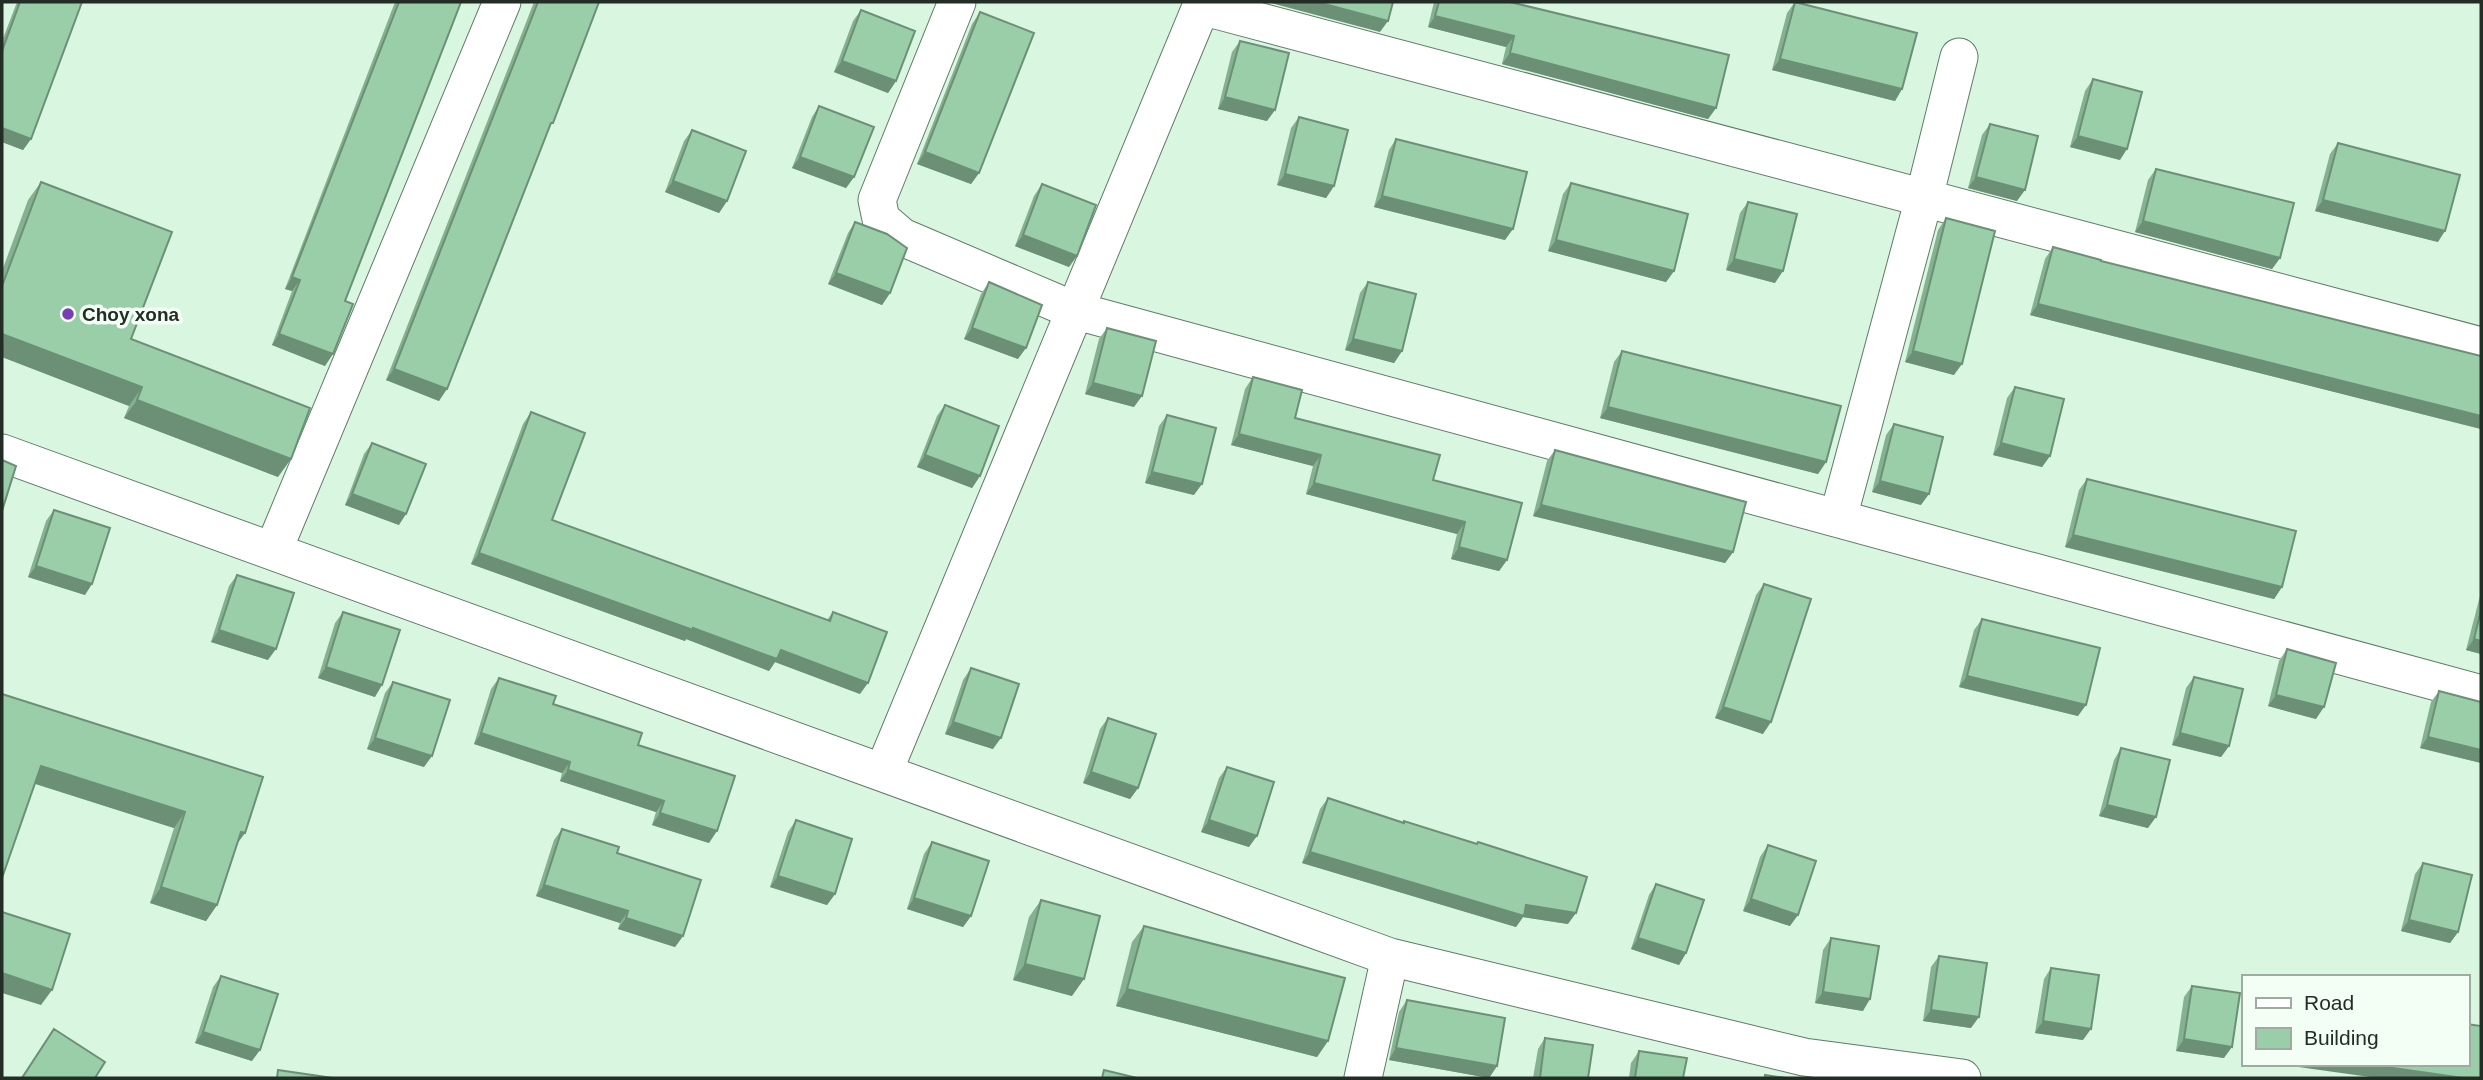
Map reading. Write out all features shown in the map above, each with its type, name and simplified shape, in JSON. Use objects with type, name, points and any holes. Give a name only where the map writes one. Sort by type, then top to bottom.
[{"type":"street","points":[[273,551],[502,2]]},
{"type":"street","points":[[957,2],[877,200],[881,219],[902,237],[1073,310],[2481,694]]},
{"type":"street","points":[[883,773],[1202,4],[2481,346]]},
{"type":"street","points":[[1838,518],[1959,57]]},
{"type":"street","points":[[2,453],[1390,957],[1804,1057],[1962,1078]]},
{"type":"street","points":[[1363,1078],[1390,957]]},
{"type":"building","points":[[20,2],[82,2],[31,139],[2,128],[2,51]]},
{"type":"building","points":[[399,2],[461,2],[345,301],[353,304],[333,354],[279,334],[300,280],[292,277]]},
{"type":"building","points":[[538,2],[599,2],[447,389],[394,369]]},
{"type":"building","points":[[1317,2],[1393,2],[1388,21]]},
{"type":"building","points":[[1439,2],[1510,2],[1729,55],[1716,108],[1510,53],[1514,36],[1435,16]]},
{"type":"building","points":[[1795,2],[1917,33],[1902,89],[1780,59]]},
{"type":"building","points":[[861,10],[915,31],[896,81],[842,61]]},
{"type":"building","points":[[980,12],[1034,33],[979,173],[925,152]]},
{"type":"building","points":[[1240,41],[1289,53],[1275,110],[1225,97]]},
{"type":"building","points":[[2093,79],[2142,92],[2127,149],[2078,136]]},
{"type":"building","points":[[819,106],[874,127],[854,177],[800,157]]},
{"type":"building","points":[[1299,117],[1348,130],[1334,186],[1285,174]]},
{"type":"building","points":[[1990,124],[2038,136],[2025,190],[1976,177]]},
{"type":"building","points":[[692,130],[746,151],[727,201],[673,181]]},
{"type":"building","points":[[1396,139],[1527,172],[1513,229],[1382,196]]},
{"type":"building","points":[[2338,143],[2460,175],[2445,231],[2323,200]]},
{"type":"building","points":[[2156,169],[2294,203],[2280,258],[2143,221]]},
{"type":"building","points":[[41,182],[172,232],[131,339],[310,408],[291,459],[137,400],[142,387],[2,334],[2,286]]},
{"type":"building","points":[[1571,183],[1688,214],[1674,271],[1556,240]]},
{"type":"building","points":[[1042,184],[1096,205],[1077,256],[1023,235]]},
{"type":"building","points":[[1748,202],[1797,214],[1783,271],[1734,259]]},
{"type":"building","points":[[1946,218],[1995,231],[1962,364],[1913,351]]},
{"type":"building","points":[[855,222],[887,234],[907,248],[890,293],[836,273]]},
{"type":"building","points":[[2053,247],[2481,356],[2481,416],[2038,304]]},
{"type":"building","points":[[989,282],[1042,305],[1026,348],[972,328]]},
{"type":"building","points":[[1368,282],[1416,294],[1402,351],[1353,339]]},
{"type":"building","points":[[1107,328],[1156,341],[1142,396],[1093,383]]},
{"type":"building","points":[[1622,351],[1841,406],[1826,462],[1608,407]]},
{"type":"building","points":[[1253,377],[1302,390],[1295,418],[1440,455],[1433,480],[1522,503],[1507,560],[1459,547],[1465,522],[1314,483],[1321,455],[1239,434]]},
{"type":"building","points":[[2015,387],[2064,399],[2050,456],[2001,443]]},
{"type":"building","points":[[945,405],[999,426],[980,476],[925,455]]},
{"type":"building","points":[[531,412],[585,433],[552,520],[830,621],[833,612],[887,632],[868,683],[781,650],[777,659],[479,553]]},
{"type":"building","points":[[1167,415],[1216,428],[1202,484],[1152,472]]},
{"type":"building","points":[[1894,424],[1943,437],[1929,494],[1880,481]]},
{"type":"building","points":[[372,443],[426,464],[406,514],[352,494]]},
{"type":"building","points":[[1555,450],[1746,502],[1733,552],[1541,505]]},
{"type":"building","points":[[2,460],[16,466],[2,511]]},
{"type":"building","points":[[2087,479],[2296,531],[2282,587],[2073,535]]},
{"type":"building","points":[[54,510],[110,528],[92,584],[36,566]]},
{"type":"building","points":[[237,575],[294,593],[276,649],[219,630]]},
{"type":"building","points":[[1764,584],[1811,599],[1771,722],[1723,707]]},
{"type":"building","points":[[2481,610],[2481,641],[2474,639]]},
{"type":"building","points":[[343,612],[400,630],[382,685],[326,667]]},
{"type":"building","points":[[1982,619],[2100,648],[2086,705],[1967,676]]},
{"type":"building","points":[[2287,649],[2336,663],[2324,707],[2276,695]]},
{"type":"building","points":[[971,668],[1019,684],[1001,738],[953,722]]},
{"type":"building","points":[[2194,677],[2243,689],[2229,746],[2180,733]]},
{"type":"building","points":[[499,678],[556,696],[553,704],[642,733],[638,745],[735,776],[717,831],[660,813],[664,801],[568,770],[570,762],[481,733]]},
{"type":"building","points":[[393,682],[450,700],[432,756],[375,738]]},
{"type":"building","points":[[2439,691],[2481,702],[2481,750],[2428,737]]},
{"type":"building","points":[[2,694],[263,777],[245,833],[241,832],[217,905],[161,887],[185,812],[41,766],[2,878]]},
{"type":"building","points":[[1108,718],[1156,734],[1138,788],[1091,772]]},
{"type":"building","points":[[2121,748],[2170,760],[2156,817],[2107,805]]},
{"type":"building","points":[[1227,767],[1274,782],[1257,836],[1209,820]]},
{"type":"building","points":[[1328,798],[1587,877],[1576,913],[1526,905],[1524,916],[1310,852]]},
{"type":"building","points":[[796,820],[852,839],[835,894],[778,876]]},
{"type":"building","points":[[562,829],[619,847],[617,853],[701,880],[683,936],[626,918],[628,911],[544,885]]},
{"type":"building","points":[[932,842],[989,861],[971,916],[914,898]]},
{"type":"building","points":[[1768,845],[1816,861],[1798,915],[1751,899]]},
{"type":"building","points":[[2423,863],[2472,875],[2458,932],[2409,920]]},
{"type":"building","points":[[1656,884],[1704,900],[1686,953],[1638,938]]},
{"type":"building","points":[[1041,900],[1100,916],[1084,979],[1025,964]]},
{"type":"building","points":[[2,912],[70,934],[52,990],[2,973]]},
{"type":"building","points":[[1144,926],[1345,978],[1328,1041],[1127,989]]},
{"type":"building","points":[[1831,938],[1879,946],[1870,999],[1823,992]]},
{"type":"building","points":[[1939,956],[1987,963],[1979,1017],[1931,1010]]},
{"type":"building","points":[[2051,968],[2099,975],[2091,1029],[2043,1021]]},
{"type":"building","points":[[221,976],[278,994],[260,1050],[203,1032]]},
{"type":"building","points":[[2192,986],[2240,993],[2232,1047],[2184,1039]]},
{"type":"building","points":[[1407,1000],[1505,1018],[1497,1066],[1396,1048]]},
{"type":"building","points":[[2469,1024],[2481,1026],[2481,1078],[2463,1078],[2379,1066],[2469,1066]]},
{"type":"building","points":[[54,1029],[105,1062],[95,1078],[22,1078]]},
{"type":"building","points":[[1545,1038],[1593,1045],[1588,1078],[1540,1078]]},
{"type":"building","points":[[1639,1051],[1687,1058],[1683,1078],[1635,1078]]},
{"type":"building","points":[[278,1070],[333,1078],[277,1078]]},
{"type":"building","points":[[1104,1070],[1137,1078],[1102,1078]]},
{"type":"building","points":[[1765,1075],[1786,1078],[1765,1078]]},
{"type":"place","name":"Choy xona","points":[[68,314]]}]
